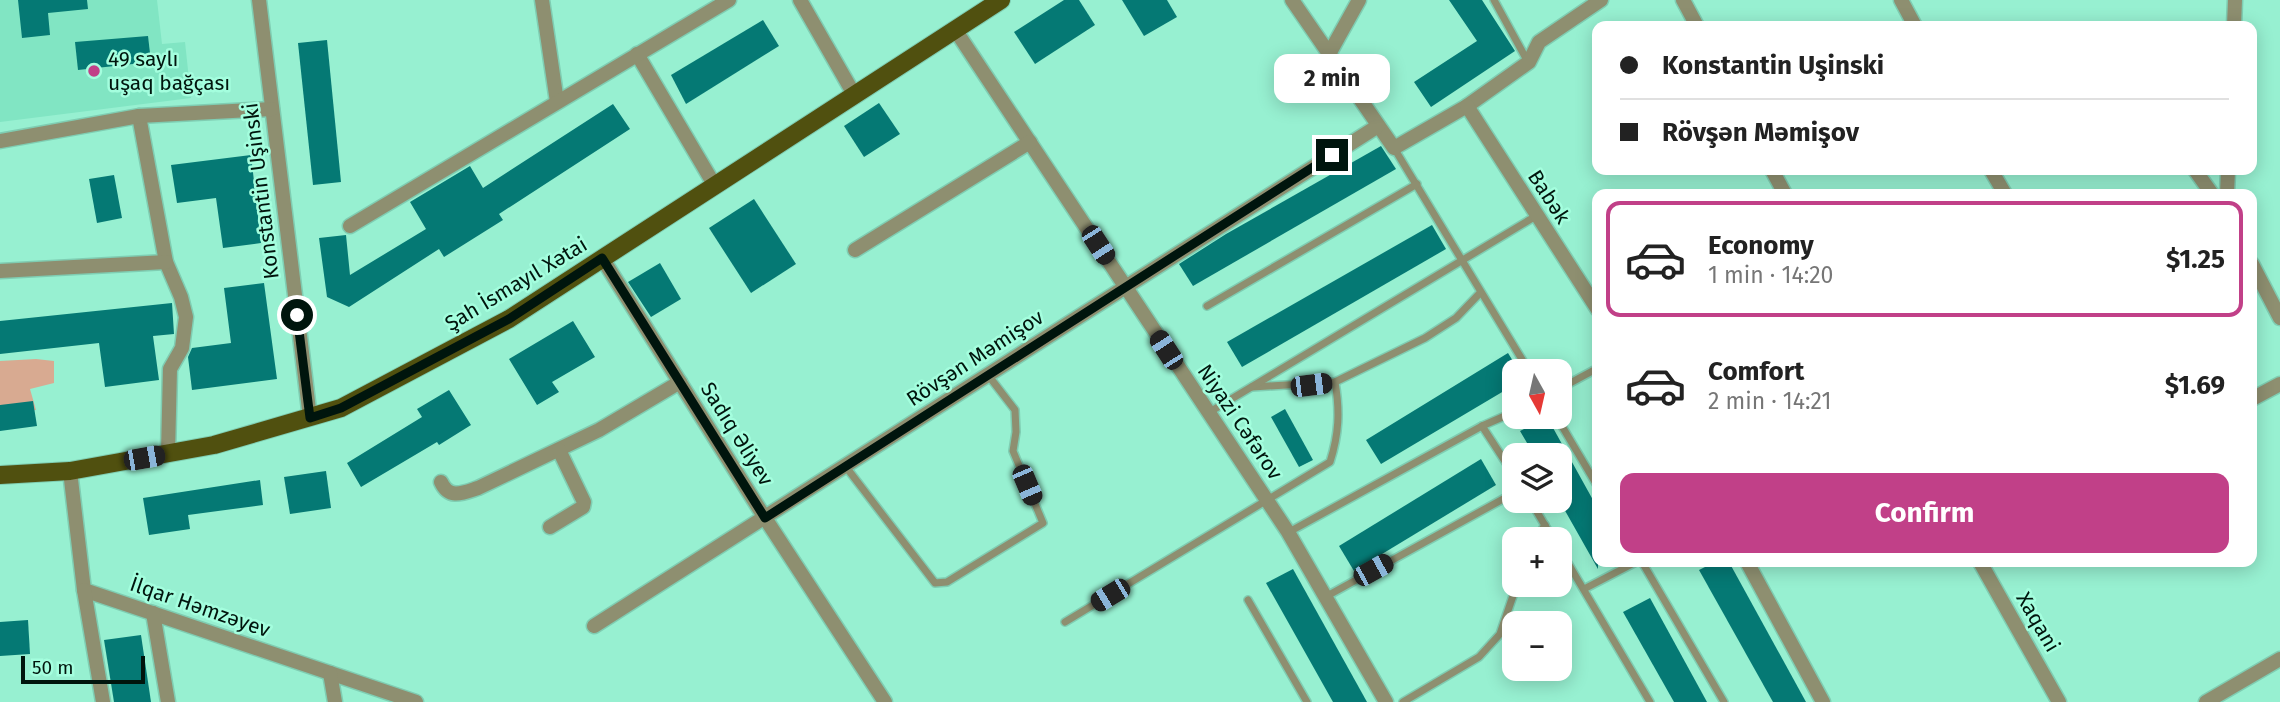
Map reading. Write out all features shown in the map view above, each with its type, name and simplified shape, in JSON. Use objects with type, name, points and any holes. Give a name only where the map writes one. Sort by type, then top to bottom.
[{"type":"main road","name":"Şah İsmayıl Xətai","points":[[0,475],[70,471],[214,445],[341,408],[509,319],[956,31],[978,7],[1002,0]]},
{"type":"street","name":"Konstantin Uşinski","points":[[259,0],[310,418]]},
{"type":"street","points":[[542,0],[557,102]]},
{"type":"street","points":[[350,226],[729,0]]},
{"type":"street","points":[[800,0],[855,96]]},
{"type":"street","points":[[1292,0],[1395,148],[1466,106],[1529,62],[1539,42],[1601,0]]},
{"type":"street","points":[[1329,54],[1359,0]]},
{"type":"street","points":[[1683,0],[1694,21]]},
{"type":"street","points":[[1901,0],[1912,21]]},
{"type":"street","points":[[2235,0],[2235,21]]},
{"type":"street","name":"Niyazi Cəfərov","points":[[956,31],[1288,532],[1387,702]]},
{"type":"street","points":[[637,54],[715,186]]},
{"type":"street","name":"Babək","points":[[1466,106],[1592,301]]},
{"type":"street","points":[[0,141],[139,116],[272,109]]},
{"type":"street","points":[[139,116],[166,262],[181,297],[186,317],[182,348],[170,369],[168,453]]},
{"type":"street","name":"Rövşən Məmişov","points":[[594,625],[1378,126]]},
{"type":"street","points":[[855,250],[1030,142]]},
{"type":"street","name":"Sadıq Əliyev","points":[[602,258],[765,518],[886,702]]},
{"type":"street","points":[[0,271],[166,262]]},
{"type":"street","points":[[2257,274],[2280,318]]},
{"type":"street","points":[[441,482],[445,490],[460,495],[599,430],[680,382]]},
{"type":"street","points":[[2257,396],[2280,384]]},
{"type":"street","points":[[550,527],[583,507],[584,502],[559,450]]},
{"type":"street","points":[[70,471],[84,590],[103,702]]},
{"type":"street","points":[[1750,567],[1823,702]]},
{"type":"street","name":"Xaqani","points":[[1983,567],[2059,702]]},
{"type":"street","name":"İlqar Həmzəyev","points":[[84,590],[416,702]]},
{"type":"street","points":[[153,613],[168,702]]},
{"type":"street","points":[[2206,702],[2280,659]]},
{"type":"street","points":[[330,673],[335,702]]},
{"type":"lane","points":[[1494,0],[1529,62]]},
{"type":"lane","points":[[1395,148],[1521,359]]},
{"type":"lane","points":[[1207,306],[1417,184]]},
{"type":"lane","points":[[1208,413],[1536,216]]},
{"type":"lane","points":[[1252,387],[1335,382],[1425,338],[1456,318],[1480,293]]},
{"type":"lane","points":[[1572,382],[1592,371]]},
{"type":"lane","points":[[846,467],[936,583],[947,582],[1043,523],[1013,452],[1016,432],[1014,410],[988,375]]},
{"type":"lane","points":[[1065,622],[1330,462],[1338,429],[1339,409],[1335,382]]},
{"type":"lane","points":[[1288,532],[1502,417]]},
{"type":"lane","points":[[1482,426],[1502,457]]},
{"type":"lane","points":[[1564,429],[1592,476]]},
{"type":"lane","points":[[1326,596],[1502,500]]},
{"type":"lane","points":[[1538,513],[1545,525]]},
{"type":"lane","points":[[1584,589],[1626,567]]},
{"type":"lane","points":[[1645,567],[1724,702]]},
{"type":"lane","points":[[1572,569],[1650,702]]},
{"type":"lane","points":[[1403,702],[1479,657],[1500,634],[1513,597]]},
{"type":"lane","points":[[1248,600],[1307,702]]},
{"type":"shaded area","name":"49 saylı uşaq bağçası","points":[[0,0],[157,0],[162,44],[185,42],[191,98],[0,122]]},
{"type":"shaded area","points":[[0,361],[54,361],[54,383],[30,389],[36,410],[0,414]]},
{"type":"building","points":[[18,0],[87,0],[88,9],[48,13],[50,35],[22,38]]},
{"type":"building","points":[[1064,0],[1079,0],[1095,25],[1035,64],[1014,32]]},
{"type":"building","points":[[1122,0],[1167,0],[1177,17],[1144,36]]},
{"type":"building","points":[[1449,0],[1482,0],[1515,51],[1431,107],[1414,82],[1477,41]]},
{"type":"building","points":[[763,20],[779,46],[686,104],[671,75]]},
{"type":"building","points":[[148,36],[151,62],[78,70],[75,42]]},
{"type":"building","points":[[327,40],[341,182],[313,185],[298,43]]},
{"type":"building","points":[[879,103],[900,134],[864,157],[844,126]]},
{"type":"building","points":[[613,104],[630,129],[499,214],[503,220],[444,257],[439,249],[349,307],[327,297],[319,238],[346,235],[350,275],[426,229],[410,202],[470,166],[483,188]]},
{"type":"building","points":[[1381,146],[1396,169],[1193,286],[1179,264],[1226,234]]},
{"type":"building","points":[[251,155],[261,243],[223,248],[216,198],[177,203],[171,165]]},
{"type":"building","points":[[114,175],[122,218],[97,223],[89,179]]},
{"type":"building","points":[[754,199],[796,264],[751,293],[709,228]]},
{"type":"building","points":[[1432,225],[1446,249],[1242,367],[1227,342]]},
{"type":"building","points":[[660,263],[681,299],[651,317],[628,282]]},
{"type":"building","points":[[264,283],[277,379],[192,390],[188,357],[192,348],[231,343],[224,288]]},
{"type":"building","points":[[172,303],[174,334],[153,336],[159,380],[105,387],[99,343],[0,354],[0,321]]},
{"type":"building","points":[[573,321],[595,357],[552,382],[559,392],[537,405],[509,359]]},
{"type":"building","points":[[1508,353],[1512,359],[1502,359],[1502,392],[1381,464],[1366,440]]},
{"type":"building","points":[[449,390],[471,425],[361,487],[347,463],[422,417],[417,409]]},
{"type":"building","points":[[33,401],[37,426],[0,431],[0,405]]},
{"type":"building","points":[[1285,409],[1313,460],[1299,467],[1271,417]]},
{"type":"building","points":[[1524,429],[1554,429],[1561,443],[1527,443],[1520,431]]},
{"type":"building","points":[[1481,459],[1496,485],[1354,571],[1339,546]]},
{"type":"building","points":[[1572,462],[1592,498],[1592,558],[1566,513],[1572,513]]},
{"type":"building","points":[[326,471],[331,508],[290,514],[284,477]]},
{"type":"building","points":[[260,480],[263,505],[188,515],[190,529],[149,535],[143,498]]},
{"type":"building","points":[[1705,567],[1732,567],[1806,702],[1773,702],[1699,570]]},
{"type":"building","points":[[1293,569],[1367,702],[1333,702],[1266,583]]},
{"type":"building","points":[[1650,598],[1707,702],[1674,702],[1623,612]]},
{"type":"building","points":[[28,620],[30,654],[0,656],[0,622]]},
{"type":"building","points":[[141,635],[151,702],[114,702],[104,640]]},
{"type":"place","name":"49 saylı uşaq bağçası","points":[[94,71]]},
{"type":"route","points":[[297,315],[310,418],[341,408],[509,319],[602,258],[765,518],[1332,155]]}]
